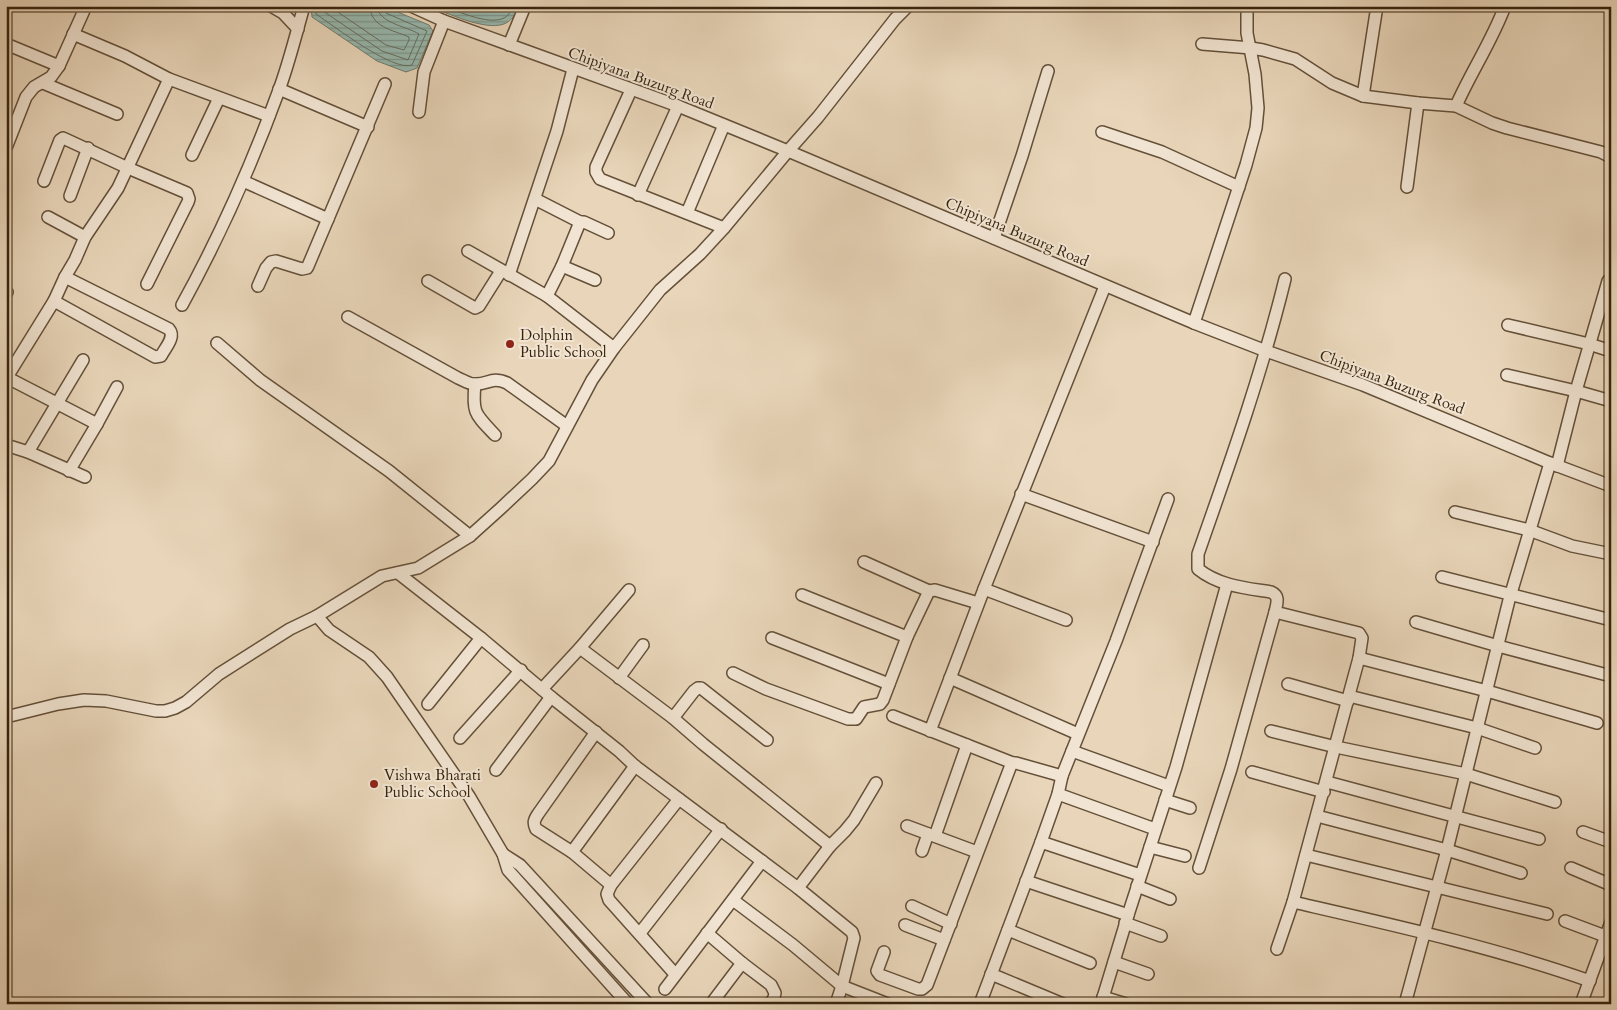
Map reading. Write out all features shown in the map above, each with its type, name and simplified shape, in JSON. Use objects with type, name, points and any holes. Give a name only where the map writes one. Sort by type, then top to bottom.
[{"type":"street","points":[[6,148],[26,98],[34,87],[51,77],[59,66],[86,6]]},
{"type":"street","points":[[271,6],[283,13],[298,29]]},
{"type":"street","points":[[182,305],[210,253],[243,181],[279,89],[304,6]]},
{"type":"street","name":"Chipiyana Buzurg Road","points":[[411,6],[444,21],[678,106],[1194,323],[1363,385],[1554,465],[1611,486]]},
{"type":"street","points":[[509,45],[525,6]]},
{"type":"street","points":[[6,717],[58,704],[84,700],[106,701],[156,711],[175,708],[186,702],[219,674],[268,642],[316,616],[382,576],[418,568],[470,536],[513,498],[549,461],[592,380],[614,348],[660,290],[700,254],[724,228],[818,117],[895,19],[908,6]]},
{"type":"street","points":[[1194,323],[1239,187],[1256,128],[1258,108],[1251,48],[1247,33],[1247,6]]},
{"type":"street","points":[[1363,96],[1377,6]]},
{"type":"street","points":[[1456,106],[1499,22],[1505,6]]},
{"type":"street","points":[[419,112],[424,72],[444,21]]},
{"type":"street","points":[[73,34],[125,56],[170,79],[268,116]]},
{"type":"street","points":[[6,44],[59,66]]},
{"type":"street","points":[[1202,44],[1251,48],[1295,59],[1332,83],[1363,96],[1456,106],[1492,123],[1535,136],[1601,152],[1611,158]]},
{"type":"street","points":[[428,281],[475,308],[479,306],[505,273],[535,199],[557,131],[573,69]]},
{"type":"street","points":[[994,238],[1048,71]]},
{"type":"street","points":[[97,424],[7,377],[54,301],[85,237],[118,188],[170,79]]},
{"type":"street","points":[[43,83],[117,114]]},
{"type":"street","points":[[258,286],[268,264],[274,261],[302,269],[307,268],[385,84]]},
{"type":"street","points":[[279,89],[368,127]]},
{"type":"street","points":[[631,90],[596,167],[596,172],[600,179],[724,228]]},
{"type":"street","points":[[192,155],[219,98]]},
{"type":"street","points":[[1407,187],[1418,103]]},
{"type":"street","points":[[638,195],[678,106]]},
{"type":"street","points":[[687,213],[724,125]]},
{"type":"street","points":[[1102,132],[1162,152],[1239,187]]},
{"type":"street","points":[[44,181],[62,139],[66,138],[128,168],[187,193],[189,198],[147,284]]},
{"type":"street","points":[[70,196],[88,148]]},
{"type":"street","points":[[243,181],[328,219]]},
{"type":"street","points":[[535,199],[608,234]]},
{"type":"street","points":[[48,217],[85,237]]},
{"type":"street","points":[[547,296],[580,222]]},
{"type":"street","points":[[468,251],[547,296],[614,348]]},
{"type":"street","points":[[562,266],[595,280]]},
{"type":"street","points":[[54,301],[155,357],[161,356],[172,336],[169,329],[65,277]]},
{"type":"street","points":[[1199,868],[1233,759],[1278,598],[1276,594],[1271,592],[1226,584],[1203,573],[1198,569],[1198,554],[1241,432],[1266,351],[1285,279]]},
{"type":"street","points":[[1405,1004],[1447,850],[1511,594],[1529,530],[1554,465],[1589,344],[1606,306],[1608,281]]},
{"type":"street","points":[[930,731],[978,603],[1105,286]]},
{"type":"street","points":[[348,317],[458,378],[475,384],[493,380],[501,380],[507,383],[566,426]]},
{"type":"street","points":[[1508,325],[1611,351]]},
{"type":"street","points":[[217,343],[260,380],[389,471],[470,536]]},
{"type":"street","points":[[28,452],[84,360]]},
{"type":"street","points":[[1507,375],[1611,401]]},
{"type":"street","points":[[475,384],[473,399],[475,413],[495,435]]},
{"type":"street","points":[[69,471],[117,387]]},
{"type":"street","points":[[6,444],[85,477]]},
{"type":"street","points":[[1021,494],[1153,542]]},
{"type":"street","points":[[980,1004],[1041,842],[1058,794],[1062,776],[1112,651],[1168,499]]},
{"type":"street","points":[[1455,512],[1529,530],[1572,546],[1611,554]]},
{"type":"street","points":[[864,562],[929,591],[935,590],[978,603]]},
{"type":"street","points":[[398,573],[481,638],[636,766],[798,888],[852,932],[854,938],[836,1004]]},
{"type":"street","points":[[1442,577],[1611,620]]},
{"type":"street","points":[[1126,1004],[1102,1000],[1165,800],[1226,584]]},
{"type":"street","points":[[984,589],[1066,620]]},
{"type":"street","points":[[542,689],[629,590]]},
{"type":"street","points":[[733,673],[766,689],[848,720],[856,719],[866,706],[882,702],[907,637],[929,591]]},
{"type":"street","points":[[802,595],[907,637]]},
{"type":"street","points":[[1275,612],[1361,634],[1362,638],[1359,658],[1336,747],[1293,902],[1277,949]]},
{"type":"street","points":[[316,616],[329,630],[369,657],[387,677],[469,796],[503,854],[508,870],[628,1004]]},
{"type":"street","points":[[1416,622],[1611,676]]},
{"type":"street","points":[[428,704],[481,638]]},
{"type":"street","points":[[772,638],[889,684]]},
{"type":"street","points":[[619,678],[643,645]]},
{"type":"street","points":[[580,648],[673,718],[830,846]]},
{"type":"street","points":[[1359,658],[1487,691],[1597,723]]},
{"type":"street","points":[[460,738],[520,670]]},
{"type":"street","points":[[950,678],[1078,734]]},
{"type":"street","points":[[1288,684],[1477,728],[1535,748]]},
{"type":"street","points":[[673,718],[696,689],[701,688],[766,740]]},
{"type":"street","points":[[496,770],[552,697]]},
{"type":"street","points":[[893,716],[1013,763],[1062,776]]},
{"type":"street","points":[[1271,730],[1336,747],[1466,774],[1555,802]]},
{"type":"street","points":[[596,732],[534,819],[534,824],[536,829],[572,852],[611,885]]},
{"type":"street","points":[[922,850],[932,835],[967,745]]},
{"type":"street","points":[[1072,751],[1169,786]]},
{"type":"street","points":[[884,952],[877,968],[878,973],[918,989],[922,989],[927,985],[1013,763]]},
{"type":"street","points":[[572,852],[636,766]]},
{"type":"street","points":[[1252,772],[1455,815],[1539,838]]},
{"type":"street","points":[[798,888],[830,846],[854,820],[876,783]]},
{"type":"street","points":[[1058,794],[1156,829]]},
{"type":"street","points":[[675,974],[610,900],[607,894],[611,885],[680,799]]},
{"type":"street","points":[[1165,800],[1190,808]]},
{"type":"street","points":[[1317,816],[1447,850],[1521,873]]},
{"type":"street","points":[[907,826],[977,852]]},
{"type":"street","points":[[640,933],[721,829]]},
{"type":"street","points":[[1583,832],[1611,842]]},
{"type":"street","points":[[1041,842],[1139,881],[1170,899]]},
{"type":"street","points":[[1150,846],[1185,856]]},
{"type":"street","points":[[503,854],[520,864],[648,1004]]},
{"type":"street","points":[[1306,855],[1548,914]]},
{"type":"street","points":[[665,989],[762,861]]},
{"type":"street","points":[[1572,868],[1611,885]]},
{"type":"street","points":[[1026,881],[1126,919],[1161,936]]},
{"type":"street","points":[[733,900],[794,945],[842,986],[888,1004]]},
{"type":"street","points":[[1293,902],[1424,932],[1545,965],[1590,981]]},
{"type":"street","points":[[912,906],[951,924]]},
{"type":"street","points":[[1565,921],[1605,936]]},
{"type":"street","points":[[1581,1004],[1611,922]]},
{"type":"street","points":[[906,925],[944,940]]},
{"type":"street","points":[[1008,930],[1090,963]]},
{"type":"street","points":[[708,933],[774,989],[776,993],[770,1004]]},
{"type":"street","points":[[1114,962],[1148,974]]},
{"type":"street","points":[[711,1004],[742,963]]},
{"type":"street","points":[[991,974],[1063,1004]]},
{"type":"water","points":[[311,6],[383,6],[429,25],[433,31],[417,68],[406,72],[377,61],[312,17]]},
{"type":"water","points":[[428,6],[520,6],[509,21],[496,26],[476,23]]},
{"type":"place","name":"Dolphin Public School","points":[[510,344]]},
{"type":"place","name":"Vishwa Bharati Public School","points":[[374,784]]}]
